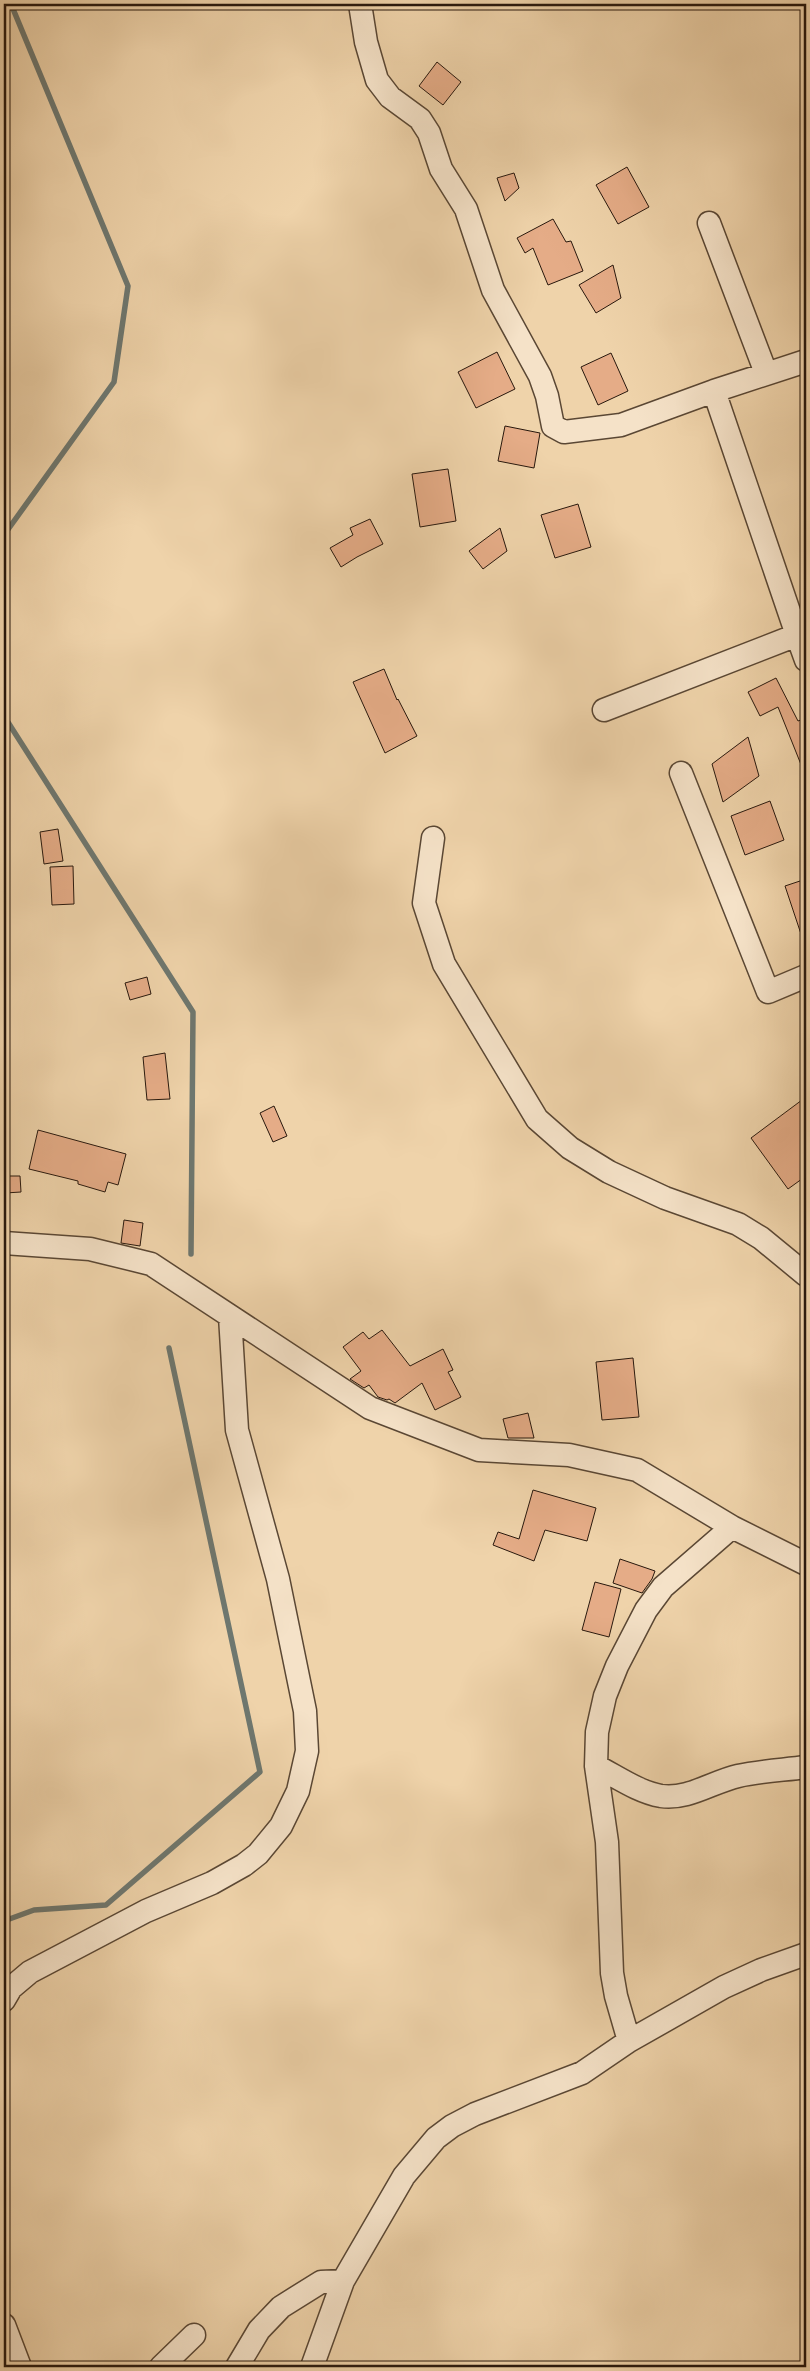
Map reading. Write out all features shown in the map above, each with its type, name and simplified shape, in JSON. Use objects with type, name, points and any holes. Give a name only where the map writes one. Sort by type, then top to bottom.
[{"type":"street","points":[[360,4],[366,42],[377,80],[390,97],[420,118],[429,133],[441,169],[466,209],[493,290],[540,376],[547,396],[553,426],[564,432],[621,425],[766,373],[806,361]]},
{"type":"street","points":[[709,223],[766,373]]},
{"type":"street","points":[[714,391],[802,635],[806,660]]},
{"type":"street","points":[[604,710],[802,635]]},
{"type":"street","points":[[681,773],[768,992],[806,976]]},
{"type":"street","points":[[433,838],[424,903],[444,964],[537,1119],[570,1148],[609,1172],[665,1198],[738,1224],[761,1238],[806,1275]]},
{"type":"street","points":[[4,1244],[90,1249],[151,1264],[370,1408],[479,1450],[569,1455],[637,1470],[732,1527],[806,1564]]},
{"type":"street","points":[[4,2000],[11,1988],[30,1972],[146,1911],[212,1884],[244,1865],[258,1854],[281,1826],[298,1791],[307,1751],[304,1711],[278,1579],[237,1430],[230,1316]]},
{"type":"street","points":[[629,2041],[616,1996],[612,1973],[607,1842],[596,1766],[597,1732],[605,1696],[617,1666],[646,1610],[663,1587],[732,1527]]},
{"type":"street","points":[[596,1766],[651,1794],[675,1796],[688,1795],[713,1784],[739,1776],[806,1767]]},
{"type":"street","points":[[312,2367],[343,2281],[404,2176],[436,2138],[452,2126],[475,2114],[582,2073],[629,2041],[724,1987],[761,1970],[806,1954]]},
{"type":"street","points":[[237,2367],[259,2330],[281,2307],[321,2282],[343,2281]]},
{"type":"street","points":[[4,2325],[20,2367]]},
{"type":"street","points":[[161,2367],[194,2335]]},
{"type":"building","points":[[437,62],[461,82],[443,105],[419,86]]},
{"type":"building","points":[[627,167],[649,207],[618,224],[596,185]]},
{"type":"building","points":[[514,173],[519,188],[505,201],[497,178]]},
{"type":"building","points":[[553,219],[566,242],[571,241],[583,271],[548,285],[533,248],[525,253],[517,238]]},
{"type":"building","points":[[613,265],[621,298],[596,313],[579,285]]},
{"type":"building","points":[[497,352],[515,389],[476,408],[458,372]]},
{"type":"building","points":[[611,353],[628,391],[598,405],[581,367]]},
{"type":"building","points":[[505,426],[540,433],[534,468],[498,461]]},
{"type":"building","points":[[448,469],[456,521],[420,527],[412,474]]},
{"type":"building","points":[[578,504],[591,547],[555,558],[541,515]]},
{"type":"building","points":[[370,519],[383,544],[341,567],[330,548],[353,535],[350,528]]},
{"type":"building","points":[[500,528],[507,551],[483,569],[469,551]]},
{"type":"building","points":[[384,669],[397,700],[417,736],[385,753],[353,682]]},
{"type":"building","points":[[776,678],[798,721],[806,718],[806,777],[778,707],[760,716],[748,692]]},
{"type":"building","points":[[748,737],[759,776],[723,802],[712,764]]},
{"type":"building","points":[[770,801],[784,840],[745,855],[731,816]]},
{"type":"building","points":[[58,829],[63,861],[44,864],[40,832]]},
{"type":"building","points":[[73,866],[74,904],[52,905],[50,867]]},
{"type":"building","points":[[806,879],[806,942],[804,943],[785,886]]},
{"type":"building","points":[[147,977],[151,994],[130,1000],[125,983]]},
{"type":"building","points":[[165,1053],[170,1099],[147,1100],[143,1057]]},
{"type":"building","points":[[806,1097],[806,1176],[788,1189],[751,1138]]},
{"type":"building","points":[[274,1106],[287,1136],[273,1142],[260,1113]]},
{"type":"building","points":[[38,1130],[126,1154],[118,1185],[108,1182],[105,1192],[78,1184],[78,1181],[29,1169]]},
{"type":"building","points":[[4,1176],[20,1176],[21,1192],[5,1193]]},
{"type":"building","points":[[124,1220],[143,1223],[140,1246],[121,1243]]},
{"type":"building","points":[[382,1330],[410,1366],[443,1349],[453,1370],[448,1372],[461,1397],[435,1410],[422,1383],[395,1403],[389,1399],[378,1397],[369,1385],[364,1388],[350,1379],[361,1371],[343,1347],[363,1332],[369,1339]]},
{"type":"building","points":[[633,1358],[639,1417],[602,1420],[596,1362]]},
{"type":"building","points":[[528,1413],[534,1438],[508,1438],[503,1419]]},
{"type":"building","points":[[533,1490],[596,1508],[587,1541],[545,1530],[534,1561],[493,1545],[498,1532],[519,1539]]},
{"type":"building","points":[[620,1559],[655,1571],[642,1593],[613,1583]]},
{"type":"building","points":[[595,1582],[621,1589],[609,1637],[582,1630]]},
{"type":"waterway","points":[[4,535],[114,382],[128,286],[11,4]]},
{"type":"waterway","points":[[4,716],[193,1012],[191,1254]]},
{"type":"waterway","points":[[4,1921],[34,1910],[106,1905],[260,1772],[169,1348]]}]
